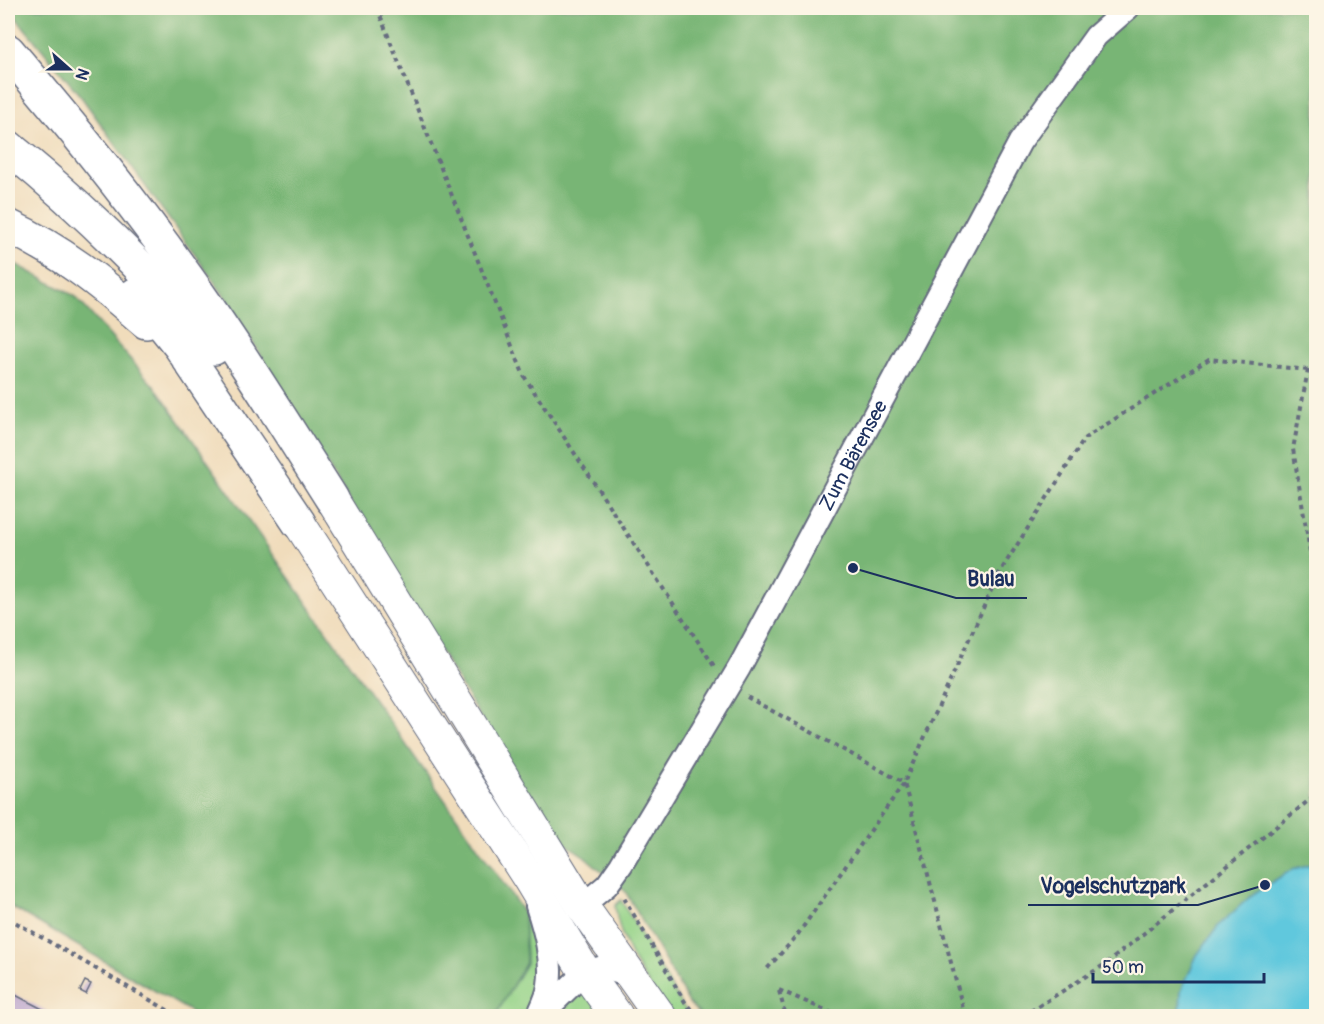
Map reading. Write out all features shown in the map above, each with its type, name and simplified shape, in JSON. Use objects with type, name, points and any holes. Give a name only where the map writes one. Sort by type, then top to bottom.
[{"type":"highway","points":[[8,51],[44,93],[156,236],[211,311],[332,499]]},
{"type":"highway","points":[[8,147],[79,207],[178,306],[235,373],[332,499]]},
{"type":"highway","points":[[8,166],[100,256],[156,315],[267,472],[299,523]]},
{"type":"highway","points":[[8,226],[26,234],[95,277],[154,329],[206,386]]},
{"type":"main road","points":[[332,499],[582,906],[660,1017]]},
{"type":"main road","points":[[299,523],[529,879],[585,972],[617,1017]]},
{"type":"street","name":"Zum Bärensee","points":[[582,906],[607,885],[626,858],[728,687],[1020,142],[1096,36],[1128,8]]},
{"type":"street","points":[[529,879],[582,906],[585,972]]},
{"type":"street","points":[[529,879],[544,926],[550,967],[549,987],[539,1017]]},
{"type":"street","points":[[539,1017],[585,972],[603,967],[632,977]]},
{"type":"path","points":[[377,8],[524,376],[728,687],[904,783],[965,1017]]},
{"type":"path","points":[[765,971],[796,937],[904,783],[998,575],[1085,438],[1209,359],[1308,370],[1317,367]]},
{"type":"path","points":[[1308,370],[1293,449],[1317,588]]},
{"type":"path","points":[[1023,1017],[1107,963],[1312,797],[1317,797]]},
{"type":"path","points":[[607,885],[627,900],[685,1002],[696,1017]]},
{"type":"path","points":[[8,918],[178,1017]]},
{"type":"path","points":[[786,1017],[779,990],[839,1017]]},
{"type":"green space","points":[[8,8],[1316,8],[1316,863],[1293,869],[1181,991],[1180,1016],[701,1016],[689,1003],[625,891],[584,856],[551,834],[228,301],[82,98]]},
{"type":"green space","points":[[8,260],[75,296],[159,392],[524,913],[526,963],[495,1016],[198,1016],[8,905]]},
{"type":"green space","points":[[621,900],[681,1004],[691,1016],[671,1016],[636,965],[618,922],[615,906]]},
{"type":"green space","points":[[524,913],[540,953],[542,965],[538,989],[524,1016],[495,1016],[526,963]]},
{"type":"green space","points":[[583,989],[607,1015],[581,1012],[549,1016]]},
{"type":"water","points":[[1316,863],[1316,1016],[1180,1016],[1181,991],[1197,955],[1219,925],[1253,894],[1293,869]]},
{"type":"building","points":[[85,981],[91,984],[86,994],[80,991]]},
{"type":"building","points":[[8,991],[25,1000],[56,1016],[8,1016]]},
{"type":"place","name":"Bulau","points":[[853,568]]},
{"type":"place","name":"Vogelschutzpark","points":[[1265,885]]}]
